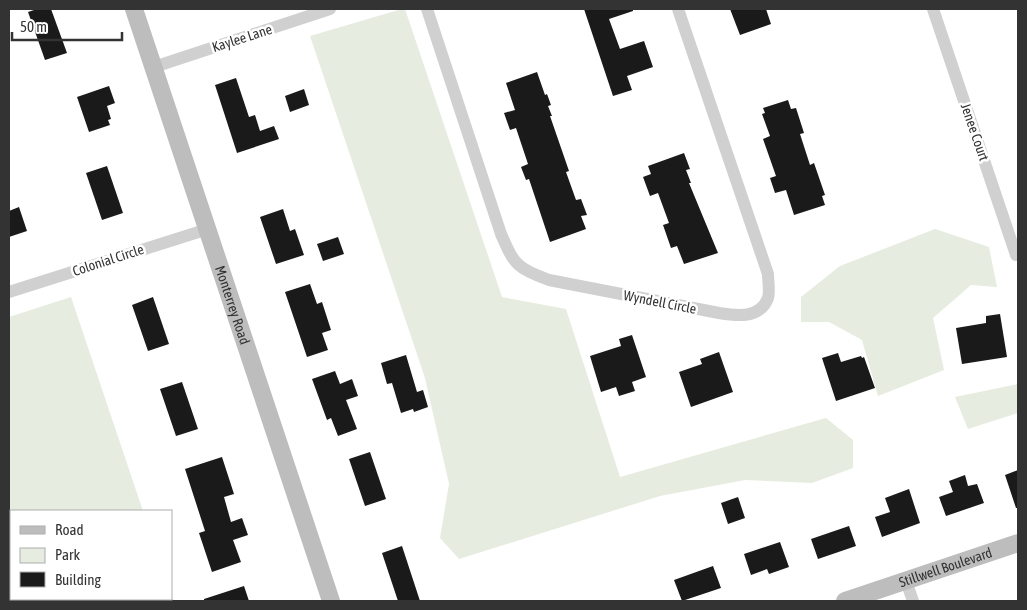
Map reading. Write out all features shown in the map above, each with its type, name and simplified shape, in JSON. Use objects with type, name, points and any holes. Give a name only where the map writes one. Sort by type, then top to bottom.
[{"type":"street","name":"Monterrey Road","points":[[134,9],[331,601]]},
{"type":"street","name":"Kaylee Lane","points":[[154,67],[330,9]]},
{"type":"street","name":"Wyndell Circle","points":[[427,9],[501,234],[517,265],[528,272],[549,280],[719,313],[737,316],[751,314],[761,307],[769,297],[768,274],[678,9]]},
{"type":"street","name":"Jenee Court","points":[[934,9],[1016,255]]},
{"type":"street","name":"Colonial Circle","points":[[9,292],[208,229]]},
{"type":"street","name":"Stillwell Boulevard","points":[[845,601],[1018,543]]},
{"type":"street","points":[[906,581],[913,601]]},
{"type":"street","points":[[9,597],[10,601]]},
{"type":"green space","points":[[405,9],[502,297],[566,309],[620,477],[826,418],[853,440],[853,468],[812,483],[745,480],[660,496],[459,559],[440,538],[449,484],[425,378],[310,36]]},
{"type":"green space","points":[[935,229],[989,247],[997,287],[971,285],[933,318],[944,370],[878,396],[862,340],[829,322],[801,322],[801,297],[840,266]]},
{"type":"green space","points":[[71,297],[143,510],[10,510],[10,532],[9,317]]},
{"type":"green space","points":[[1018,384],[1018,413],[968,429],[955,397]]},
{"type":"green space","points":[[172,596],[174,601],[33,601],[172,600]]},
{"type":"building","points":[[37,9],[51,9],[67,53],[45,60],[28,12]]},
{"type":"building","points":[[584,9],[633,9],[633,11],[609,19],[620,49],[644,41],[653,67],[627,76],[632,90],[613,96]]},
{"type":"building","points":[[730,9],[766,9],[771,24],[740,35]]},
{"type":"building","points":[[537,72],[545,95],[547,94],[551,105],[548,106],[552,116],[550,116],[569,171],[566,172],[576,200],[581,199],[587,215],[581,216],[586,229],[550,242],[529,179],[526,180],[521,167],[528,164],[516,128],[510,130],[504,113],[515,110],[506,83]]},
{"type":"building","points":[[236,78],[249,117],[255,115],[260,131],[274,126],[279,139],[237,153],[215,85]]},
{"type":"building","points":[[109,86],[115,103],[107,106],[111,119],[108,120],[110,125],[89,132],[77,97]]},
{"type":"building","points":[[304,89],[309,105],[290,112],[285,96]]},
{"type":"building","points":[[788,100],[791,109],[796,108],[804,133],[800,134],[810,165],[814,163],[825,195],[822,196],[825,205],[794,215],[786,190],[775,193],[770,178],[776,176],[763,139],[770,136],[762,114],[765,113],[763,108]]},
{"type":"building","points":[[684,153],[690,169],[686,170],[691,183],[689,183],[718,253],[684,264],[677,246],[671,248],[663,225],[669,223],[658,193],[650,196],[643,177],[651,174],[648,166]]},
{"type":"building","points":[[107,166],[123,213],[102,220],[86,173]]},
{"type":"building","points":[[19,207],[27,231],[9,237],[9,211]]},
{"type":"building","points":[[283,209],[290,231],[295,229],[304,255],[276,264],[260,217]]},
{"type":"building","points":[[338,237],[344,254],[323,261],[317,244]]},
{"type":"building","points":[[310,284],[317,304],[322,302],[331,330],[322,333],[328,350],[307,357],[285,292]]},
{"type":"building","points":[[153,297],[169,344],[148,351],[132,305]]},
{"type":"building","points":[[1000,314],[1007,357],[962,364],[956,328],[986,323],[986,316]]},
{"type":"building","points":[[632,335],[646,377],[632,382],[635,391],[619,396],[616,387],[601,392],[590,356],[621,346],[619,339]]},
{"type":"building","points":[[719,352],[733,392],[691,407],[679,372],[702,364],[700,359]]},
{"type":"building","points":[[838,353],[841,362],[861,356],[862,358],[864,357],[875,388],[836,401],[822,358]]},
{"type":"building","points":[[406,355],[417,392],[423,390],[428,407],[414,412],[413,409],[401,413],[392,383],[387,384],[381,363]]},
{"type":"building","points":[[335,371],[340,384],[352,379],[358,396],[346,400],[357,429],[338,436],[331,418],[327,420],[312,379]]},
{"type":"building","points":[[182,382],[198,429],[176,436],[160,389]]},
{"type":"building","points":[[370,452],[386,499],[365,506],[349,459]]},
{"type":"building","points":[[222,457],[234,494],[224,497],[231,522],[242,518],[248,535],[233,540],[241,562],[212,572],[199,533],[205,531],[185,469]]},
{"type":"building","points":[[1018,470],[1018,508],[1016,508],[1005,475]]},
{"type":"building","points":[[965,475],[968,486],[977,484],[984,503],[946,516],[939,497],[953,492],[949,481]]},
{"type":"building","points":[[909,489],[920,523],[882,537],[875,517],[890,512],[885,498]]},
{"type":"building","points":[[738,497],[745,518],[728,524],[721,503]]},
{"type":"building","points":[[849,526],[856,546],[818,559],[811,539]]},
{"type":"building","points":[[780,542],[789,567],[769,574],[767,569],[751,575],[744,554]]},
{"type":"building","points":[[402,546],[420,601],[398,601],[382,553]]},
{"type":"building","points":[[713,566],[721,588],[682,601],[674,580]]},
{"type":"building","points":[[244,586],[249,601],[204,601],[204,599]]}]
